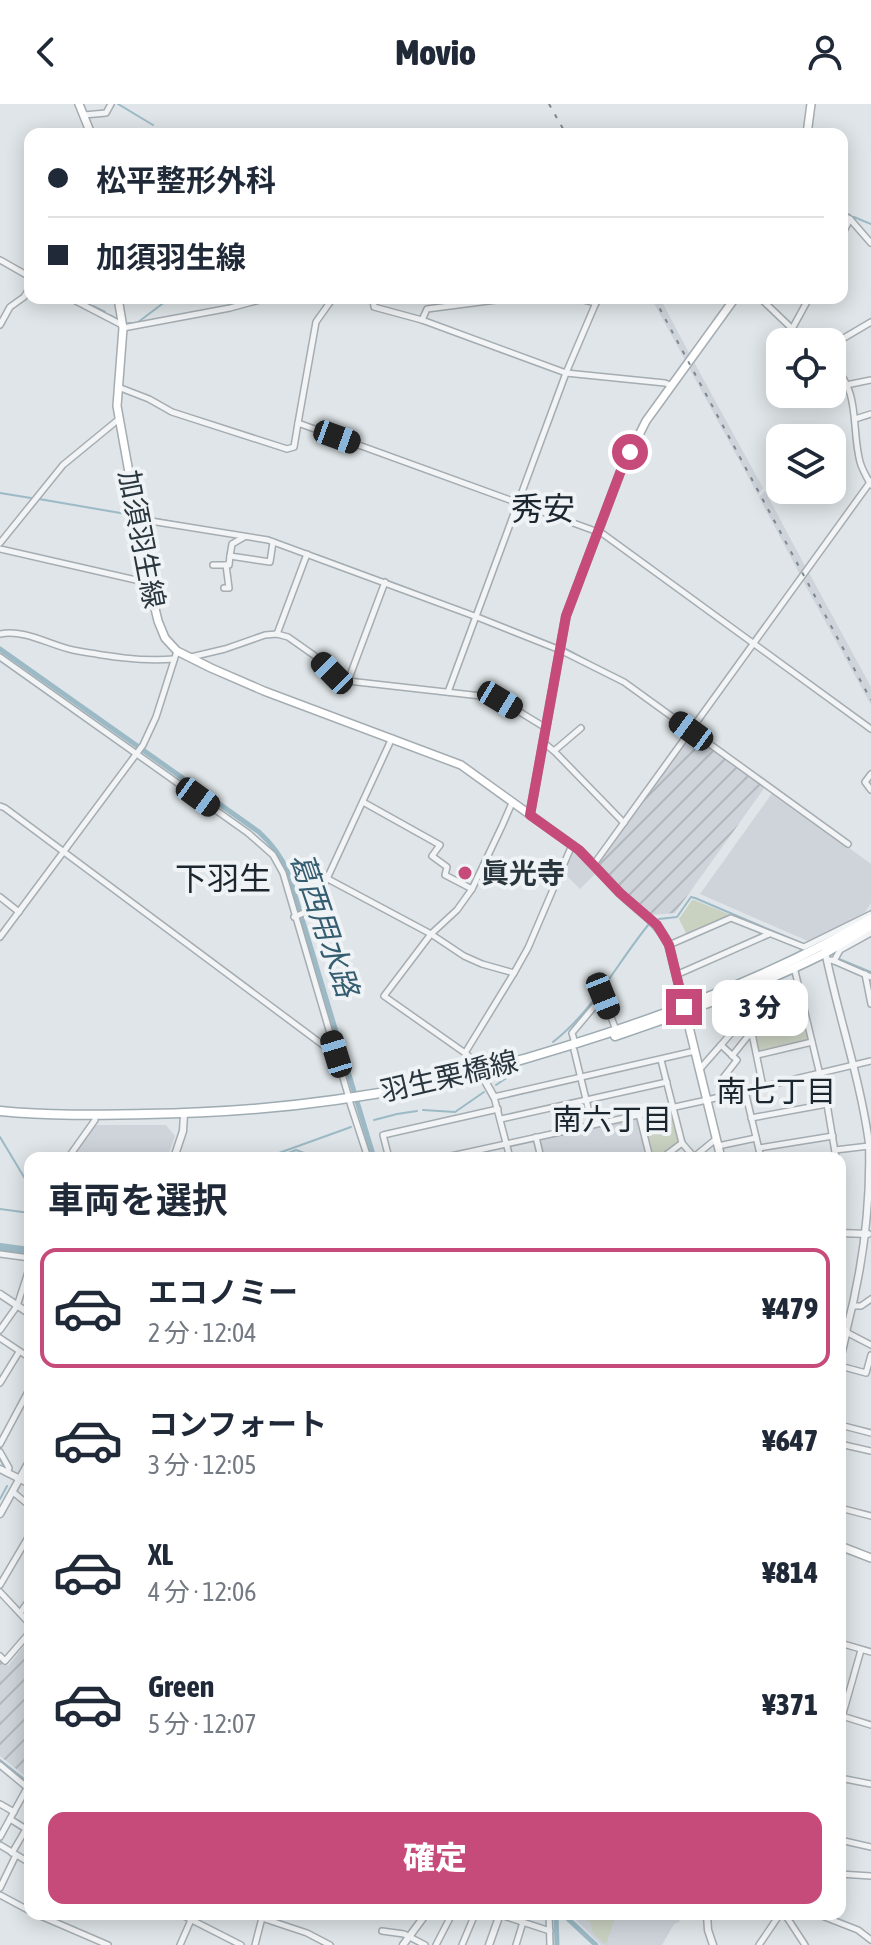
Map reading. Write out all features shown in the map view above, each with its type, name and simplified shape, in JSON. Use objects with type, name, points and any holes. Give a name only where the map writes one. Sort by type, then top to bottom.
[{"type":"main road","points":[[79,104],[89,128]]},
{"type":"main road","points":[[808,128],[811,104]]},
{"type":"main road","name":"加須羽生線","points":[[119,304],[122,327],[119,419],[158,621],[176,655]]},
{"type":"main road","points":[[530,815],[566,616],[620,473],[670,385],[731,304]]},
{"type":"main road","points":[[176,655],[188,657],[264,691],[461,765],[594,864],[620,893],[657,925],[669,945],[719,1152]]},
{"type":"main road","name":"羽生栗橋線","points":[[574,1047],[616,1030],[684,1010],[827,952],[871,916]]},
{"type":"main road","name":"羽生栗橋線","points":[[0,1114],[95,1120],[256,1114],[350,1100],[481,1074],[684,1010],[794,967],[871,926]]},
{"type":"main road","name":"羽生栗橋線","points":[[0,1114],[184,1116]]},
{"type":"main road","points":[[846,1548],[871,1558]]},
{"type":"street","points":[[84,115],[106,113],[111,104]]},
{"type":"street","points":[[848,223],[850,219],[871,243]]},
{"type":"street","points":[[0,260],[24,274]]},
{"type":"street","points":[[0,325],[10,307],[24,297]]},
{"type":"street","points":[[81,304],[122,327],[242,304]]},
{"type":"street","points":[[118,387],[172,412],[287,449],[294,447],[316,322],[329,304]]},
{"type":"street","points":[[374,304],[374,307],[422,320],[566,373],[670,385]]},
{"type":"street","points":[[422,320],[427,309],[446,304]]},
{"type":"street","points":[[448,692],[566,373],[595,304]]},
{"type":"street","points":[[766,304],[791,328]]},
{"type":"street","points":[[793,328],[806,304]]},
{"type":"street","points":[[846,337],[871,322]]},
{"type":"street","points":[[594,864],[871,484],[860,462],[853,402],[846,385],[871,380]]},
{"type":"street","points":[[855,419],[871,414]]},
{"type":"street","points":[[0,543],[63,465],[119,419]]},
{"type":"street","points":[[298,423],[598,532],[871,729]]},
{"type":"street","points":[[860,462],[871,461]]},
{"type":"street","points":[[137,519],[273,542],[560,650],[624,682],[848,844]]},
{"type":"street","points":[[213,565],[229,565],[232,544],[245,536]]},
{"type":"street","points":[[230,556],[270,562],[273,542]]},
{"type":"street","points":[[0,549],[149,583]]},
{"type":"street","points":[[277,634],[307,554]]},
{"type":"street","points":[[224,588],[229,588],[226,565]]},
{"type":"street","points":[[348,681],[385,582]]},
{"type":"street","points":[[0,634],[17,632],[72,650],[152,661],[176,655]]},
{"type":"street","points":[[188,657],[277,634],[288,637],[332,673],[348,681],[500,700],[546,728]]},
{"type":"street","points":[[0,937],[143,745],[156,717],[176,655]]},
{"type":"street","points":[[0,657],[137,753],[273,855],[283,873],[366,1152]]},
{"type":"street","points":[[554,751],[581,728]]},
{"type":"street","points":[[294,917],[313,909],[392,738]]},
{"type":"street","points":[[543,742],[624,823]]},
{"type":"street","points":[[871,774],[865,782],[871,790]]},
{"type":"street","points":[[363,802],[440,845],[432,856],[447,867],[445,875],[472,889]]},
{"type":"street","points":[[509,1152],[494,1097],[473,1060],[384,996],[431,934],[457,910],[472,889],[512,803]]},
{"type":"street","points":[[0,806],[336,1054]]},
{"type":"street","points":[[465,1053],[528,948],[572,845]]},
{"type":"street","points":[[328,879],[431,934],[448,947],[482,964],[514,973]]},
{"type":"street","points":[[0,897],[19,912]]},
{"type":"street","points":[[669,945],[731,918],[802,947],[827,952],[868,975],[871,1004]]},
{"type":"street","points":[[827,952],[840,950],[871,933]]},
{"type":"street","points":[[676,975],[769,934]]},
{"type":"street","points":[[827,952],[870,1146],[869,1234],[853,1306],[846,1323]]},
{"type":"street","points":[[794,967],[835,1150],[870,1146]]},
{"type":"street","points":[[592,1124],[572,1033],[603,996],[616,1030]]},
{"type":"street","points":[[699,1070],[740,1023],[801,996]]},
{"type":"street","points":[[749,1019],[763,1087]]},
{"type":"street","points":[[732,1056],[748,1036],[753,1035]]},
{"type":"street","points":[[757,1055],[812,1042]]},
{"type":"street","points":[[721,1045],[737,1060],[719,1083],[722,1097]]},
{"type":"street","points":[[494,1097],[695,1051]]},
{"type":"street","points":[[661,1060],[682,1143],[690,1152]]},
{"type":"street","points":[[470,1152],[871,1061]]},
{"type":"street","points":[[501,1119],[667,1082]]},
{"type":"street","points":[[745,1091],[760,1152]]},
{"type":"street","points":[[751,1118],[827,1104]]},
{"type":"street","points":[[387,1152],[383,1135],[498,1109]]},
{"type":"street","points":[[639,1114],[648,1152]]},
{"type":"street","points":[[175,1152],[184,1116]]},
{"type":"street","points":[[72,1152],[95,1120]]},
{"type":"street","points":[[759,1148],[833,1136]]},
{"type":"street","points":[[536,1137],[540,1152]]},
{"type":"street","points":[[702,1152],[717,1143],[756,1138]]},
{"type":"street","points":[[670,1152],[682,1143]]},
{"type":"street","points":[[846,1233],[869,1234]]},
{"type":"street","points":[[0,1254],[24,1257]]},
{"type":"street","points":[[0,1330],[17,1306],[24,1289]]},
{"type":"street","points":[[0,1294],[24,1310]]},
{"type":"street","points":[[853,1306],[870,1302]]},
{"type":"street","points":[[846,1332],[871,1345]]},
{"type":"street","points":[[0,1338],[24,1355]]},
{"type":"street","points":[[0,1383],[19,1352]]},
{"type":"street","points":[[846,1368],[866,1373],[871,1355]]},
{"type":"street","points":[[0,1444],[24,1399]]},
{"type":"street","points":[[846,1427],[871,1433]]},
{"type":"street","points":[[846,1445],[871,1451]]},
{"type":"street","points":[[0,1452],[9,1468],[2,1471]]},
{"type":"street","points":[[2,1471],[24,1482]]},
{"type":"street","points":[[0,1514],[24,1472]]},
{"type":"street","points":[[13,1492],[24,1501]]},
{"type":"street","points":[[846,1510],[871,1516]]},
{"type":"street","points":[[0,1585],[24,1544]]},
{"type":"street","points":[[0,1592],[24,1617]]},
{"type":"street","points":[[20,1613],[24,1607]]},
{"type":"street","points":[[0,1656],[5,1661],[24,1639]]},
{"type":"street","points":[[846,1645],[871,1652]]},
{"type":"street","points":[[846,1702],[861,1650]]},
{"type":"street","points":[[846,1721],[871,1725]]},
{"type":"street","points":[[0,1765],[24,1786]]},
{"type":"street","points":[[846,1779],[871,1784]]},
{"type":"street","points":[[0,1837],[24,1796]]},
{"type":"street","points":[[0,1804],[14,1812]]},
{"type":"street","points":[[10,1819],[24,1828]]},
{"type":"street","points":[[0,1888],[24,1833]]},
{"type":"street","points":[[846,1841],[871,1847]]},
{"type":"street","points":[[0,1845],[24,1860]]},
{"type":"street","points":[[846,1874],[871,1876]]},
{"type":"street","points":[[0,1895],[24,1908]]},
{"type":"street","points":[[50,1920],[108,1945]]},
{"type":"street","points":[[180,1945],[191,1920],[241,1945]]},
{"type":"street","points":[[255,1945],[261,1920]]},
{"type":"street","points":[[273,1920],[330,1945]]},
{"type":"street","points":[[403,1945],[422,1920]]},
{"type":"street","points":[[436,1945],[449,1920]]},
{"type":"street","points":[[462,1945],[472,1920]]},
{"type":"street","points":[[489,1945],[497,1920]]},
{"type":"street","points":[[517,1920],[550,1931]]},
{"type":"street","points":[[549,1920],[550,1945]]},
{"type":"street","points":[[707,1920],[712,1945]]},
{"type":"street","points":[[759,1945],[777,1920]]},
{"type":"street","points":[[789,1920],[805,1945]]},
{"type":"street","points":[[832,1920],[858,1930],[870,1940]]},
{"type":"street","points":[[517,1945],[523,1922]]},
{"type":"street","points":[[870,1940],[871,1929]]},
{"type":"street","points":[[382,1931],[410,1937],[425,1945]]},
{"type":"shaded area","points":[[654,304],[663,304],[689,353],[685,360]]},
{"type":"shaded area","points":[[694,362],[763,488],[758,495],[689,368]]},
{"type":"shaded area","points":[[765,491],[766,504],[772,504],[806,568],[800,575],[759,497]]},
{"type":"shaded area","points":[[808,571],[871,687],[871,705],[802,579]]},
{"type":"shaded area","points":[[691,733],[765,787],[675,913],[653,915],[626,894],[598,863]]},
{"type":"shaded area","points":[[773,792],[871,864],[871,903],[865,912],[810,942],[700,894]]},
{"type":"shaded area","points":[[573,850],[596,873],[580,889],[562,871]]},
{"type":"shaded area","points":[[637,1118],[646,1152],[543,1152],[540,1141]]},
{"type":"shaded area","points":[[95,1125],[166,1125],[175,1136],[169,1152],[75,1152]]},
{"type":"shaded area","points":[[24,1646],[24,1775],[0,1756],[0,1659],[8,1666]]},
{"type":"shaded area","points":[[576,1920],[680,1920],[662,1945],[601,1945]]},
{"type":"green space","points":[[692,900],[731,915],[687,935],[679,919]]},
{"type":"green space","points":[[801,1000],[810,1041],[759,1053],[751,1021]]},
{"type":"green space","points":[[670,1110],[678,1142],[665,1152],[653,1152],[644,1116]]},
{"type":"green space","points":[[586,1920],[614,1920],[606,1945],[593,1933],[590,1922]]},
{"type":"waterway","points":[[118,104],[153,125]]},
{"type":"waterway","points":[[854,217],[871,224]]},
{"type":"waterway","points":[[0,257],[8,262]]},
{"type":"waterway","points":[[128,323],[137,323],[162,304]]},
{"type":"waterway","points":[[93,306],[105,312]]},
{"type":"waterway","points":[[110,315],[117,319]]},
{"type":"waterway","points":[[0,493],[31,498]]},
{"type":"waterway","points":[[39,499],[132,515]]},
{"type":"waterway","points":[[140,516],[203,527]]},
{"type":"waterway","points":[[317,555],[384,580]]},
{"type":"waterway","points":[[388,581],[438,600]]},
{"type":"waterway","points":[[486,618],[556,645]]},
{"type":"waterway","points":[[564,648],[588,661]]},
{"type":"waterway","name":"葛西用水路","points":[[0,649],[259,832],[276,850],[288,872],[372,1152]]},
{"type":"waterway","points":[[659,919],[677,917],[691,897],[796,941]]},
{"type":"waterway","points":[[553,1042],[581,1016],[649,924]]},
{"type":"waterway","points":[[839,959],[871,972]]},
{"type":"waterway","points":[[496,1085],[514,1073]]},
{"type":"waterway","points":[[423,1110],[455,1112],[484,1092]]},
{"type":"waterway","points":[[374,1120],[417,1111]]},
{"type":"waterway","points":[[282,1152],[351,1127]]},
{"type":"waterway","points":[[0,1137],[24,1177]]},
{"type":"waterway","points":[[291,1152],[302,1152]]},
{"type":"waterway","points":[[0,1209],[24,1212]]},
{"type":"waterway","points":[[0,1247],[24,1250]]},
{"type":"waterway","points":[[0,1459],[4,1466]]},
{"type":"waterway","points":[[0,1499],[7,1486]]},
{"type":"waterway","points":[[0,1760],[24,1779]]},
{"type":"waterway","name":"葛西用水路","points":[[556,1920],[557,1945]]},
{"type":"waterway","points":[[569,1920],[596,1945]]},
{"type":"railway","points":[[549,104],[563,128]]},
{"type":"railway","points":[[657,304],[871,700]]},
{"type":"place","name":"眞光寺","points":[[465,873]]},
{"type":"district","name":"秀安","points":[[543,509]]},
{"type":"district","name":"下羽生","points":[[223,879]]},
{"type":"district","name":"南七丁目","points":[[776,1092]]},
{"type":"district","name":"南六丁目","points":[[612,1120]]},
{"type":"route","points":[[630,452],[566,616],[530,815],[579,850],[620,893],[657,925],[669,945],[684,1007]]}]
